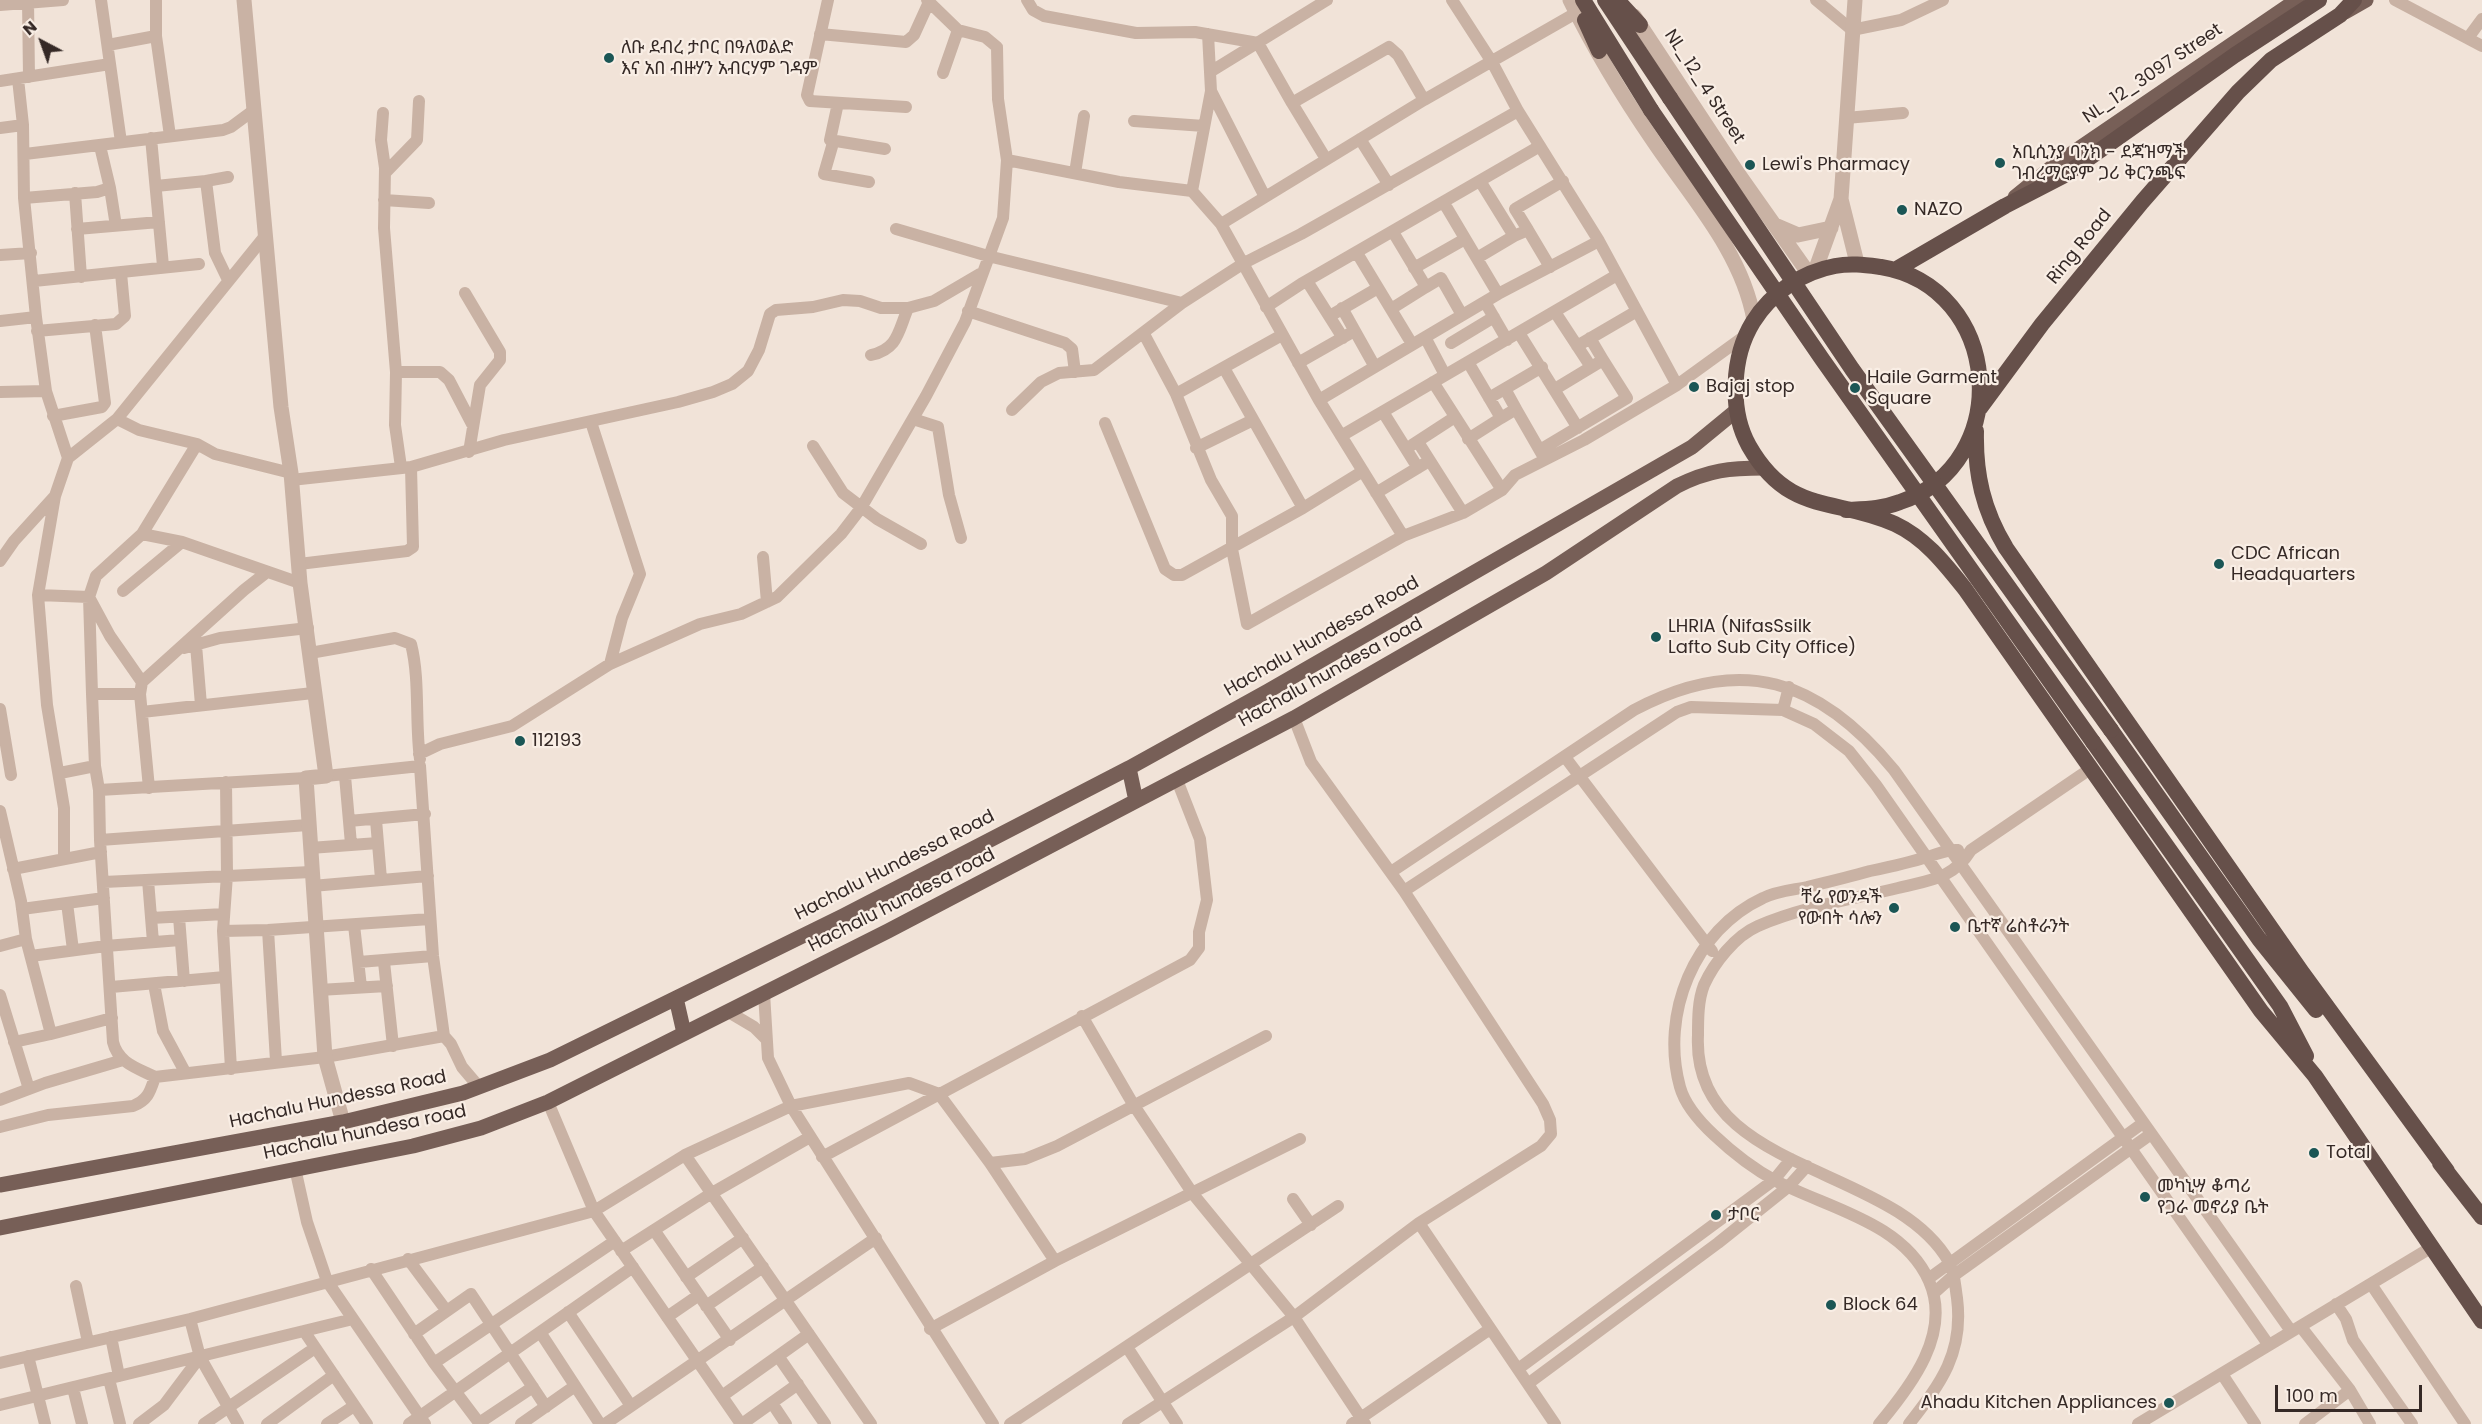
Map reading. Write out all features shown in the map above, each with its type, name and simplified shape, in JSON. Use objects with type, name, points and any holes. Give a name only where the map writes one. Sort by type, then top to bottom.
[{"type":"highway","points":[[1605,0],[1833,341],[2259,939],[2482,1217]]},
{"type":"highway","points":[[1617,0],[1640,25]]},
{"type":"highway","points":[[1895,270],[2005,206],[2065,175],[2235,55],[2319,0]]},
{"type":"highway","name":"Ring Road","points":[[1978,415],[2042,324],[2142,202],[2238,93],[2271,60],[2340,15],[2354,0]]},
{"type":"highway","points":[[1576,3],[1599,51]]},
{"type":"highway","points":[[1576,3],[1863,417],[2280,1006],[2300,1041],[2315,1076]]},
{"type":"highway","points":[[2447,1172],[2301,971],[2171,781],[2057,624],[2006,548],[1988,513],[1978,481],[1978,415],[1981,382],[1977,355],[1968,330],[1953,308],[1934,289],[1911,275],[1857,263],[1812,273],[1788,286],[1769,301],[1754,320],[1746,335],[1737,363],[1738,419],[1748,445],[1764,468],[1799,496],[1814,503],[1894,524],[1927,545],[1965,590],[2261,1011],[2315,1076],[2482,1320]]},
{"type":"highway","points":[[1846,510],[1874,509],[1893,504],[1927,489],[1954,462],[1965,447],[1978,415]]},
{"type":"main road","name":"NL_12_3097 Street","points":[[2005,206],[2052,167],[2298,0]]},
{"type":"main road","points":[[2340,15],[2366,0]]},
{"type":"main road","name":"Hachalu Hundessa Road","points":[[0,1185],[343,1122],[479,1087],[550,1060],[843,916],[1130,768],[1268,692],[1692,447],[1737,410]]},
{"type":"main road","name":"Hachalu hundesa road","points":[[0,1228],[413,1146],[481,1128],[548,1102],[764,993],[1294,718],[1546,573],[1677,486],[1696,476],[1725,468],[1764,468]]},
{"type":"main road","points":[[1130,768],[1136,801]]},
{"type":"main road","points":[[676,998],[684,1033]]},
{"type":"street","points":[[0,5],[63,0]]},
{"type":"street","points":[[101,0],[121,142]]},
{"type":"street","points":[[156,0],[156,36],[170,136]]},
{"type":"street","points":[[244,0],[281,407],[291,476],[300,583],[308,628],[313,693],[326,776]]},
{"type":"street","points":[[828,0],[807,95],[810,101],[906,106]]},
{"type":"street","points":[[1027,0],[1034,10],[1044,16],[1136,33],[1195,32],[1258,43]]},
{"type":"street","points":[[1210,72],[1327,0]]},
{"type":"street","points":[[1452,0],[1492,62],[1518,111],[1599,241],[1677,385]]},
{"type":"street","name":"NL_12_4 Street","points":[[1622,0],[1774,224],[1812,273]]},
{"type":"street","points":[[1816,0],[1852,30]]},
{"type":"street","points":[[1812,273],[1841,199],[1855,0]]},
{"type":"street","points":[[1852,30],[1901,20],[1943,0]]},
{"type":"street","points":[[2395,0],[2482,46]]},
{"type":"street","points":[[28,1],[23,125],[24,198],[34,281],[37,331],[46,391],[68,458]]},
{"type":"street","points":[[99,790],[345,776],[420,760],[440,744],[512,726],[610,664],[700,624],[741,614],[777,597],[841,534],[861,508],[913,419],[968,311],[980,274],[1003,218],[1007,160],[998,99],[997,47],[986,37],[958,30],[928,1],[914,35],[906,42],[820,34]]},
{"type":"street","points":[[1221,224],[1424,100],[1492,62],[1576,3]]},
{"type":"street","points":[[2468,38],[2482,19]]},
{"type":"street","points":[[943,73],[958,30]]},
{"type":"street","points":[[1192,190],[1211,91],[1208,34]]},
{"type":"street","points":[[108,45],[156,36]]},
{"type":"street","points":[[1258,43],[1326,159]]},
{"type":"street","points":[[1292,103],[1389,47],[1398,54],[1424,100]]},
{"type":"street","points":[[1599,51],[1652,140],[1724,244],[1750,299],[1754,320]]},
{"type":"street","points":[[0,81],[110,64]]},
{"type":"street","points":[[1211,91],[1265,197]]},
{"type":"street","points":[[385,173],[417,140],[419,101]]},
{"type":"street","points":[[838,103],[830,137],[833,142],[824,174],[870,182]]},
{"type":"street","points":[[25,154],[223,130],[254,110]]},
{"type":"street","points":[[1012,410],[1041,382],[1059,372],[1094,370],[1182,303],[1244,263],[1389,185],[1518,111]]},
{"type":"street","points":[[299,564],[407,551],[413,548],[406,467],[394,424],[396,372],[384,228],[385,173],[381,140],[383,113]]},
{"type":"street","points":[[1846,118],[1904,113]]},
{"type":"street","points":[[1075,173],[1084,116]]},
{"type":"street","points":[[1134,121],[1204,126]]},
{"type":"street","points":[[0,128],[23,125]]},
{"type":"street","points":[[151,138],[163,266]]},
{"type":"street","points":[[1360,139],[1389,185]]},
{"type":"street","points":[[833,142],[885,149]]},
{"type":"street","points":[[100,146],[116,226]]},
{"type":"street","points":[[1266,307],[1540,146]]},
{"type":"street","points":[[1007,160],[1119,182],[1192,190],[1221,224],[1319,400],[1403,536]]},
{"type":"street","points":[[156,186],[228,177]]},
{"type":"street","points":[[206,181],[215,253],[228,280]]},
{"type":"street","points":[[1480,181],[1514,236]]},
{"type":"street","points":[[1502,216],[1563,181]]},
{"type":"street","points":[[24,198],[75,194],[110,188]]},
{"type":"street","points":[[75,194],[81,277]]},
{"type":"street","points":[[1841,199],[1857,263]]},
{"type":"street","points":[[384,200],[429,203]]},
{"type":"street","points":[[1444,203],[1498,294]]},
{"type":"street","points":[[1515,209],[1550,267]]},
{"type":"street","points":[[77,229],[159,222]]},
{"type":"street","points":[[1774,224],[1798,235],[1831,228]]},
{"type":"street","points":[[896,229],[988,256],[1182,303]]},
{"type":"street","points":[[1477,258],[1528,230]]},
{"type":"street","points":[[1393,232],[1426,287]]},
{"type":"street","points":[[64,858],[64,808],[47,705],[38,595],[55,496],[68,458],[117,419],[265,236]]},
{"type":"street","points":[[1414,268],[1465,238]]},
{"type":"street","points":[[1319,400],[1498,294],[1599,241]]},
{"type":"street","points":[[0,255],[31,253]]},
{"type":"street","points":[[1357,253],[1412,345]]},
{"type":"street","points":[[1430,259],[1462,315]]},
{"type":"street","points":[[34,281],[199,264]]},
{"type":"street","points":[[37,331],[116,324],[125,316],[121,273]]},
{"type":"street","points":[[117,419],[139,430],[197,444],[215,454],[291,476],[406,467],[469,452],[504,440],[678,402],[732,384],[747,371],[759,350],[770,314],[776,310],[813,307],[843,300],[860,301],[881,308],[908,308],[934,302],[980,274]]},
{"type":"street","points":[[1341,436],[1617,275]]},
{"type":"street","points":[[1391,309],[1441,278]]},
{"type":"street","points":[[1307,281],[1343,338]]},
{"type":"street","points":[[1329,316],[1378,288]]},
{"type":"street","points":[[465,293],[500,352],[500,360],[480,385],[469,452]]},
{"type":"street","points":[[1485,302],[1507,340]]},
{"type":"street","points":[[871,356],[885,352],[892,345],[908,308]]},
{"type":"street","points":[[1342,309],[1375,367]]},
{"type":"street","points":[[968,311],[1065,343],[1072,349],[1075,372]]},
{"type":"street","points":[[1577,346],[1637,311]]},
{"type":"street","points":[[1555,312],[1591,367]]},
{"type":"street","points":[[0,321],[36,317]]},
{"type":"street","points":[[1451,343],[1494,317]]},
{"type":"street","points":[[53,416],[102,407],[105,403],[95,326]]},
{"type":"street","points":[[1298,363],[1355,332]]},
{"type":"street","points":[[1520,333],[1578,428]]},
{"type":"street","points":[[1144,334],[1176,394],[1196,448],[1211,480],[1232,516],[1232,549],[1247,624],[1403,536],[1463,513],[1502,490],[1515,475],[1578,428],[1627,398],[1590,338]]},
{"type":"street","points":[[1176,394],[1282,335]]},
{"type":"street","points":[[1543,455],[1677,385],[1746,335]]},
{"type":"street","points":[[1425,337],[1445,375]]},
{"type":"street","points":[[1555,389],[1603,360]]},
{"type":"street","points":[[1468,362],[1501,418]]},
{"type":"street","points":[[1489,398],[1542,367]]},
{"type":"street","points":[[1224,368],[1303,508]]},
{"type":"street","points":[[396,372],[440,372],[448,380],[472,424]]},
{"type":"street","points":[[1433,382],[1502,490]]},
{"type":"street","points":[[1505,388],[1543,455]]},
{"type":"street","points":[[0,392],[46,391]]},
{"type":"street","points":[[1468,439],[1516,409]]},
{"type":"street","points":[[1383,412],[1406,449],[1424,465],[1463,513]]},
{"type":"street","points":[[1406,449],[1455,417]]},
{"type":"street","points":[[913,419],[938,427],[949,495],[961,538]]},
{"type":"street","points":[[1196,448],[1253,420]]},
{"type":"street","points":[[591,422],[640,574],[637,589],[622,618],[610,664]]},
{"type":"street","points":[[1105,423],[1165,568],[1174,575],[1182,575],[1232,549],[1363,471]]},
{"type":"street","points":[[1418,442],[1424,465]]},
{"type":"street","points":[[197,444],[142,534],[96,576],[89,597],[95,766],[99,790],[100,846],[113,1042],[116,1052],[123,1060],[155,1077],[325,1057],[444,1036]]},
{"type":"street","points":[[813,446],[843,493],[861,508],[921,544]]},
{"type":"street","points":[[1376,493],[1424,465]]},
{"type":"street","points":[[0,561],[14,541],[55,496]]},
{"type":"street","points":[[142,534],[182,543],[300,583]]},
{"type":"street","points":[[123,591],[182,543]]},
{"type":"street","points":[[763,557],[767,602]]},
{"type":"street","points":[[93,694],[141,688],[177,650],[267,572]]},
{"type":"street","points":[[38,595],[89,597]]},
{"type":"street","points":[[89,597],[141,688],[149,788]]},
{"type":"street","points":[[177,650],[220,638],[308,628]]},
{"type":"street","points":[[310,653],[395,638],[411,644],[414,657],[433,956],[444,1036],[451,1044],[462,1067],[479,1087]]},
{"type":"street","points":[[196,645],[201,705]]},
{"type":"street","points":[[1391,872],[1634,710],[1684,687],[1706,682],[1747,679],[1789,687],[1833,710],[1869,739],[1951,849],[2151,1134],[2296,1329],[2350,1390],[2370,1424]]},
{"type":"street","points":[[1783,710],[1789,687]]},
{"type":"street","points":[[142,712],[313,693]]},
{"type":"street","points":[[1404,891],[1655,724],[1691,707],[1783,710],[1814,724],[1849,751],[1876,785],[2268,1344]]},
{"type":"street","points":[[0,709],[11,775]]},
{"type":"street","points":[[1128,1424],[1294,1317],[1419,1223],[1541,1146],[1551,1134],[1550,1120],[1543,1104],[1404,891],[1311,762],[1294,718]]},
{"type":"street","points":[[1565,757],[1707,946],[1719,957]]},
{"type":"street","points":[[60,773],[95,766]]},
{"type":"street","points":[[1909,1424],[1937,1388],[1950,1366],[1959,1328],[1953,1276],[1949,1263],[1930,1238],[1904,1215],[1773,1151],[1744,1131],[1720,1107],[1705,1085],[1697,1049],[1699,1009],[1703,987],[1719,957],[1757,927],[1818,908],[1941,878],[1961,866],[1971,850],[2090,769]]},
{"type":"street","points":[[345,776],[351,844]]},
{"type":"street","points":[[306,778],[325,1057],[343,1122]]},
{"type":"street","points":[[822,1157],[1190,960],[1198,948],[1199,932],[1207,900],[1200,839],[1176,780]]},
{"type":"street","points":[[226,782],[227,875],[224,931],[231,1069]]},
{"type":"street","points":[[0,811],[22,909],[26,939],[51,1034]]},
{"type":"street","points":[[349,821],[425,814]]},
{"type":"street","points":[[376,820],[381,879]]},
{"type":"street","points":[[13,869],[64,858],[100,846],[227,831],[308,825]]},
{"type":"street","points":[[310,848],[378,843]]},
{"type":"street","points":[[1880,1424],[1910,1385],[1926,1358],[1933,1336],[1936,1311],[1934,1293],[1929,1279],[1910,1254],[1891,1237],[1855,1215],[1774,1180],[1737,1158],[1704,1126],[1680,1088],[1673,1043],[1676,1012],[1692,966],[1715,934],[1749,905],[1765,897],[1926,858],[1951,849],[1971,850]]},
{"type":"street","points":[[104,882],[227,875],[312,879],[428,876]]},
{"type":"street","points":[[148,880],[153,942]]},
{"type":"street","points":[[22,909],[104,898]]},
{"type":"street","points":[[67,903],[74,950]]},
{"type":"street","points":[[151,918],[224,914]]},
{"type":"street","points":[[179,917],[184,981]]},
{"type":"street","points":[[224,931],[430,919]]},
{"type":"street","points":[[354,925],[361,987]]},
{"type":"street","points":[[268,930],[276,1061]]},
{"type":"street","points":[[0,946],[26,939]]},
{"type":"street","points":[[31,956],[106,946],[180,940]]},
{"type":"street","points":[[358,962],[384,962],[433,956]]},
{"type":"street","points":[[384,962],[393,1046]]},
{"type":"street","points":[[111,987],[225,976]]},
{"type":"street","points":[[154,984],[158,1017],[185,1072]]},
{"type":"street","points":[[319,990],[387,986]]},
{"type":"street","points":[[764,993],[768,1058],[791,1106],[876,1238],[930,1329],[993,1424]]},
{"type":"street","points":[[0,995],[29,1089]]},
{"type":"street","points":[[728,1011],[754,1027],[766,1039]]},
{"type":"street","points":[[1082,1017],[1133,1104],[1193,1194],[1294,1317],[1359,1422],[1490,1329]]},
{"type":"street","points":[[14,1042],[112,1018]]},
{"type":"street","points":[[990,1163],[1024,1159],[1057,1146],[1266,1036]]},
{"type":"street","points":[[0,1101],[29,1089],[123,1060]]},
{"type":"street","points":[[0,1127],[48,1115],[133,1106],[143,1102],[150,1094],[155,1077]]},
{"type":"street","points":[[0,1363],[190,1319],[594,1211],[685,1155],[791,1106],[909,1083],[939,1094],[990,1163],[1055,1261]]},
{"type":"street","points":[[548,1102],[594,1211],[742,1424],[798,1384]]},
{"type":"street","points":[[1929,1279],[2143,1123]]},
{"type":"street","points":[[1934,1293],[1953,1276],[2151,1134]]},
{"type":"street","points":[[434,1363],[491,1324],[618,1246],[654,1230],[712,1193],[810,1137]]},
{"type":"street","points":[[930,1329],[1055,1261],[1300,1139]]},
{"type":"street","points":[[685,1155],[872,1424]]},
{"type":"street","points":[[1518,1369],[1774,1180],[1791,1159]]},
{"type":"street","points":[[1529,1383],[1630,1311],[1788,1187],[1807,1166]]},
{"type":"street","points":[[295,1168],[307,1222],[327,1281],[422,1420]]},
{"type":"street","points":[[1293,1199],[1311,1225]]},
{"type":"street","points":[[1010,1424],[1338,1206]]},
{"type":"street","points":[[1419,1223],[1555,1424]]},
{"type":"street","points":[[654,1230],[730,1340]]},
{"type":"street","points":[[686,1277],[742,1238]]},
{"type":"street","points":[[540,1332],[602,1424],[698,1362],[876,1238]]},
{"type":"street","points":[[2138,1424],[2433,1247]]},
{"type":"street","points":[[408,1259],[446,1311]]},
{"type":"street","points":[[409,1424],[422,1420],[456,1391],[633,1267]]},
{"type":"street","points":[[667,1317],[702,1301],[763,1267]]},
{"type":"street","points":[[371,1269],[434,1363],[479,1424],[533,1387]]},
{"type":"street","points":[[2371,1284],[2464,1424]]},
{"type":"street","points":[[76,1286],[88,1342]]},
{"type":"street","points":[[414,1334],[471,1294],[546,1407]]},
{"type":"street","points":[[2336,1304],[2346,1319],[2353,1340],[2412,1424]]},
{"type":"street","points":[[568,1312],[631,1406]]},
{"type":"street","points":[[190,1319],[200,1357],[238,1424]]},
{"type":"street","points":[[0,1406],[353,1319]]},
{"type":"street","points":[[304,1331],[367,1424]]},
{"type":"street","points":[[722,1396],[809,1334]]},
{"type":"street","points":[[111,1337],[120,1424]]},
{"type":"street","points":[[1127,1347],[1178,1424]]},
{"type":"street","points":[[204,1424],[315,1348]]},
{"type":"street","points":[[28,1356],[45,1424]]},
{"type":"street","points":[[778,1356],[825,1424]]},
{"type":"street","points":[[139,1424],[164,1406],[200,1357]]},
{"type":"street","points":[[2222,1374],[2255,1424]]},
{"type":"street","points":[[267,1424],[334,1376]]},
{"type":"street","points":[[522,1424],[576,1386]]},
{"type":"street","points":[[74,1388],[82,1424]]},
{"type":"street","points":[[2305,1424],[2350,1390]]},
{"type":"street","points":[[772,1403],[786,1424]]},
{"type":"street","points":[[327,1424],[354,1406]]},
{"type":"street","points":[[2156,1413],[2162,1424]]},
{"type":"place","name":"ለቡ ደብረ ታቦር በዓለወልድ እና አበ ብዙሃን አብርሃም ገዳም","points":[[609,58]]},
{"type":"place","name":"አቢሲንያ ባንክ - ደጃዝማች ገብረማርያም ጋሪ ቅርንጫፍ","points":[[2000,163]]},
{"type":"place","name":"Lewi's Pharmacy","points":[[1750,165]]},
{"type":"place","name":"NAZO","points":[[1902,210]]},
{"type":"place","name":"Bajaj stop","points":[[1694,387]]},
{"type":"place","name":"Haile Garment Square","points":[[1855,388]]},
{"type":"place","name":"CDC African Headquarters","points":[[2219,564]]},
{"type":"place","name":"LHRIA (NifasSsilk Lafto Sub City Office)","points":[[1656,637]]},
{"type":"place","name":"112193","points":[[520,741]]},
{"type":"place","name":"ቸሬ የወንዳች የውበት ሳሎን","points":[[1894,908]]},
{"type":"place","name":"ቤተኛ ሬስቶራንት","points":[[1955,927]]},
{"type":"place","name":"Total","points":[[2314,1153]]},
{"type":"place","name":"መካኒሣ ቆጣሪ የጋራ መኖሪያ ቤት","points":[[2145,1197]]},
{"type":"place","name":"ታቦር","points":[[1716,1215]]},
{"type":"place","name":"Block 64","points":[[1831,1305]]},
{"type":"place","name":"Ahadu Kitchen Appliances","points":[[2169,1403]]}]
